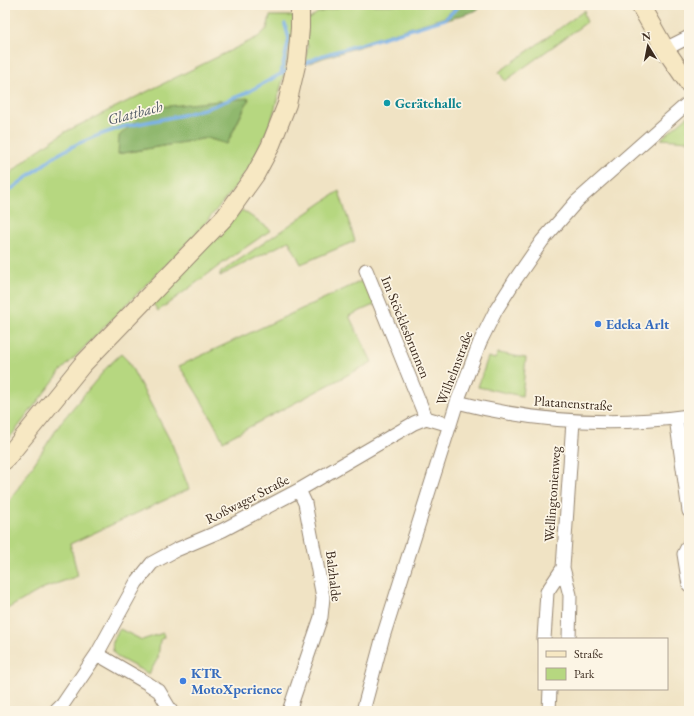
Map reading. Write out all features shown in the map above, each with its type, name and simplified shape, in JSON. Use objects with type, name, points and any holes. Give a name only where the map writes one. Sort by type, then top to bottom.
[{"type":"main road","points":[[5,460],[82,365],[225,216],[255,175],[270,146],[287,104],[296,68],[300,28],[300,5]]},
{"type":"main road","points":[[640,5],[665,49],[689,84]]},
{"type":"street","points":[[665,49],[689,37]]},
{"type":"street","name":"Wilhelmstraße","points":[[363,711],[382,640],[457,402],[480,342],[496,310],[542,241],[578,201],[689,102]]},
{"type":"street","name":"Im Stöcklesbrunnen","points":[[366,270],[426,418]]},
{"type":"street","name":"Platanenstraße","points":[[457,402],[523,416],[572,421],[619,422],[683,417]]},
{"type":"street","points":[[683,417],[689,511]]},
{"type":"street","points":[[426,418],[450,425]]},
{"type":"street","name":"Roßwager Straße","points":[[56,711],[63,704],[96,654],[136,583],[152,563],[176,550],[223,530],[299,490],[414,423],[426,418]]},
{"type":"street","name":"Wellingtonienweg","points":[[569,638],[570,595],[563,568],[572,421]]},
{"type":"street","name":"Balzhalde","points":[[289,711],[321,617],[322,597],[306,503],[299,490]]},
{"type":"street","points":[[689,544],[684,554],[689,585]]},
{"type":"street","points":[[544,638],[547,592],[563,568]]},
{"type":"street","points":[[96,654],[159,691],[171,711]]},
{"type":"street","points":[[549,711],[550,690]]},
{"type":"green space","points":[[347,5],[458,5],[445,17],[367,41],[368,44],[304,65],[308,45],[290,46],[284,76],[271,122],[252,163],[232,191],[196,234],[61,371],[5,444],[5,178],[34,153],[65,132],[258,37],[267,29],[270,16],[301,16],[310,19],[317,13]],"holes":[[[249,99],[227,144],[207,138],[118,154]]]},
{"type":"green space","points":[[458,5],[484,5],[475,11],[447,20],[445,17]]},
{"type":"green space","points":[[585,10],[584,15],[587,22],[505,81],[499,72]]},
{"type":"green space","points":[[249,98],[227,144],[207,138],[118,154],[119,136],[149,108]]},
{"type":"green space","points":[[689,115],[689,141],[661,139]]},
{"type":"green space","points":[[339,191],[355,241],[301,264],[289,241],[220,276],[220,273]]},
{"type":"green space","points":[[242,210],[271,230],[158,311],[152,302]]},
{"type":"green space","points":[[366,279],[376,304],[349,316],[372,362],[223,441],[191,384],[179,366]]},
{"type":"green space","points":[[498,353],[526,358],[522,396],[478,387],[488,357],[495,359]]},
{"type":"green space","points":[[121,354],[128,361],[172,444],[189,489],[70,544],[78,576],[44,588],[7,609],[5,605],[5,508],[62,421],[108,366]]},
{"type":"green space","points":[[120,629],[142,640],[163,633],[164,637],[160,640],[158,658],[149,674],[114,654],[112,646]]},
{"type":"waterway","points":[[283,5],[284,10]]},
{"type":"waterway","points":[[303,64],[321,56],[445,19],[460,5]]},
{"type":"waterway","points":[[281,74],[289,39],[285,24]]},
{"type":"waterway","name":"Glattbach","points":[[5,194],[55,156],[77,144],[122,127],[178,116],[211,107],[246,93],[288,70]]},
{"type":"place","name":"Gerätehalle","points":[[387,103]]},
{"type":"place","name":"Edeka Arlt","points":[[598,324]]},
{"type":"place","name":"KTR MotoXperience","points":[[183,681]]}]
